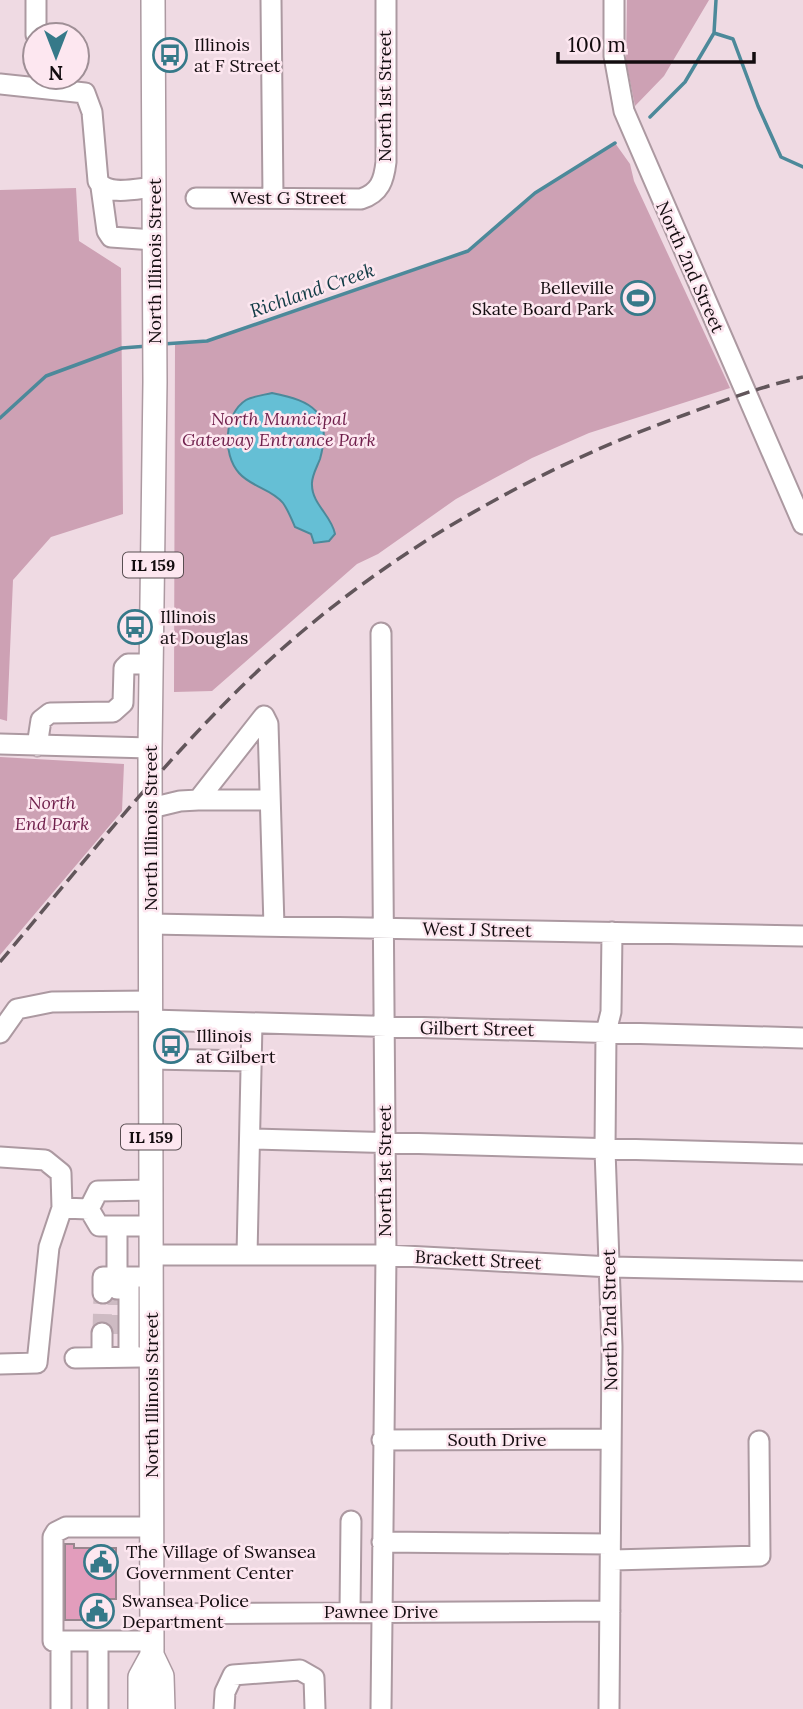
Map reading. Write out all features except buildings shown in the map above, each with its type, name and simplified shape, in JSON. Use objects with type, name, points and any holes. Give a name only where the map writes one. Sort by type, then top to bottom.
[{"type":"main road","name":"North Illinois Street","points":[[153,0],[155,382],[150,748],[152,1648],[162,1676],[163,1709]]},
{"type":"main road","name":"North Illinois Street","points":[[140,1709],[140,1677],[152,1648]]},
{"type":"street","points":[[36,0],[36,21]]},
{"type":"street","points":[[271,0],[272,197]]},
{"type":"street","name":"North 1st Street","points":[[378,190],[384,177],[386,162],[386,0]]},
{"type":"street","name":"North 2nd Street","points":[[614,0],[614,56],[624,111],[803,524]]},
{"type":"street","points":[[0,84],[85,93],[92,113],[98,181],[107,231],[111,237],[155,240]]},
{"type":"street","points":[[101,187],[109,190],[155,187]]},
{"type":"street","name":"West G Street","points":[[196,198],[361,199],[378,190]]},
{"type":"street","name":"North 1st Street","points":[[381,634],[386,1255],[381,1709]]},
{"type":"street","points":[[37,747],[41,720],[50,713],[113,712],[123,703],[124,668],[128,664],[151,664]]},
{"type":"street","points":[[198,800],[264,716],[268,724],[268,800],[274,926]]},
{"type":"street","points":[[0,744],[150,748]]},
{"type":"street","points":[[151,808],[180,801],[268,800]]},
{"type":"street","name":"West J Street","points":[[151,924],[803,936]]},
{"type":"street","name":"North 2nd Street","points":[[609,1709],[611,1267],[605,1150],[606,1032],[611,1012],[612,932]]},
{"type":"street","name":"Gilbert Street","points":[[0,1033],[17,1009],[52,1002],[151,1010],[252,1023],[803,1038]]},
{"type":"street","points":[[247,1255],[252,1023]]},
{"type":"street","points":[[151,1059],[251,1061]]},
{"type":"street","points":[[250,1139],[803,1154]]},
{"type":"street","points":[[0,1157],[46,1160],[61,1173],[62,1208],[49,1247],[37,1363],[0,1364]]},
{"type":"street","points":[[89,1209],[98,1191],[152,1190]]},
{"type":"street","points":[[62,1208],[89,1209]]},
{"type":"street","points":[[89,1209],[99,1226],[152,1226]]},
{"type":"street","points":[[116,1357],[117,1226]]},
{"type":"street","name":"Brackett Street","points":[[116,1285],[152,1266],[247,1255],[386,1255],[611,1267],[803,1271]]},
{"type":"street","points":[[109,1334],[116,1357]]},
{"type":"street","points":[[75,1357],[152,1357]]},
{"type":"street","name":"South Drive","points":[[382,1440],[611,1439]]},
{"type":"street","points":[[382,1542],[760,1556],[759,1441]]},
{"type":"street","points":[[350,1612],[351,1521]]},
{"type":"street","points":[[152,1527],[66,1527],[57,1532],[53,1537],[52,1641],[98,1641],[152,1648]]},
{"type":"street","name":"Pawnee Drive","points":[[152,1614],[610,1611]]},
{"type":"street","points":[[61,1641],[61,1709]]},
{"type":"street","points":[[98,1641],[98,1709]]},
{"type":"street","points":[[224,1709],[225,1692],[233,1675],[300,1670],[314,1678],[315,1709]]},
{"type":"green space","points":[[627,0],[709,0],[664,76],[635,106],[626,61]]},
{"type":"green space","name":"North Municipal Gateway Entrance Park","points":[[615,143],[630,164],[634,181],[730,388],[589,433],[532,458],[456,499],[378,554],[357,564],[212,691],[174,692],[175,344],[207,341],[468,251],[535,193]]},
{"type":"green space","points":[[76,188],[79,241],[121,268],[123,514],[51,537],[13,580],[7,721],[0,719],[0,190]]},
{"type":"green space","name":"North End Park","points":[[0,757],[124,764],[122,811],[0,955]]},
{"type":"water","points":[[272,393],[309,405],[321,420],[324,430],[323,443],[312,485],[315,498],[335,534],[329,541],[314,543],[311,534],[295,527],[283,503],[273,494],[244,478],[230,456],[228,435],[233,415],[239,406],[246,400]]},
{"type":"waterway","name":"Richland Creek","points":[[650,117],[685,82],[714,33],[716,0]]},
{"type":"waterway","points":[[714,33],[733,39],[781,157],[803,167]]},
{"type":"waterway","name":"Richland Creek","points":[[163,344],[207,341],[468,251],[535,193],[615,143]]},
{"type":"waterway","name":"Richland Creek","points":[[0,418],[46,376],[122,348],[148,346]]},
{"type":"tunnel","points":[[102,1333],[103,1293]]},
{"type":"tunnel","points":[[117,1293],[117,1334]]},
{"type":"railway","points":[[0,962],[117,822],[208,720],[289,643],[393,562],[506,494],[565,464],[701,409],[803,377]]},
{"type":"place","name":"Illinois at F Street","points":[[170,55]]},
{"type":"place","name":"Belleville Skate Board Park","points":[[638,298]]},
{"type":"place","name":"Illinois at Douglas","points":[[135,627]]},
{"type":"place","name":"Illinois at Gilbert","points":[[171,1046]]},
{"type":"place","name":"The Village of Swansea Government Center","points":[[101,1562]]},
{"type":"place","name":"Swansea Police Department","points":[[97,1611]]}]
